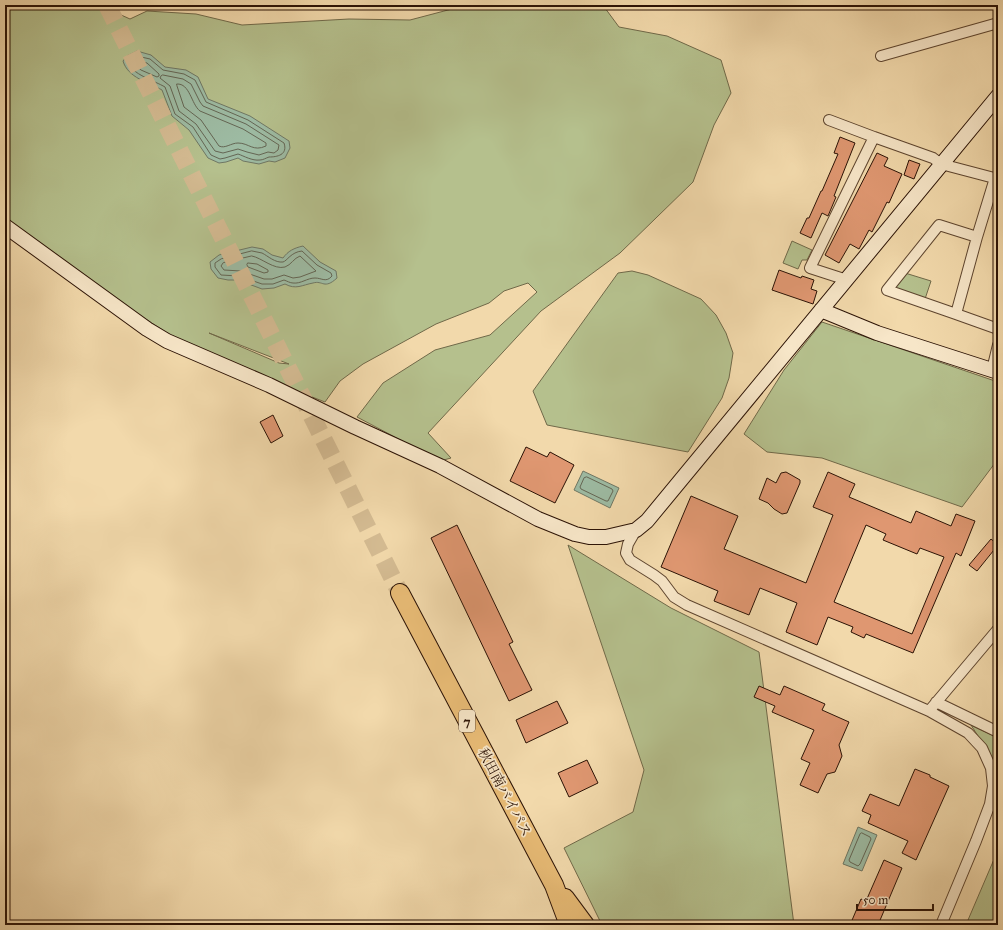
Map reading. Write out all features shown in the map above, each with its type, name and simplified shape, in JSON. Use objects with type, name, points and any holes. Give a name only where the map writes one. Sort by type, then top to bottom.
[{"type":"highway","name":"秋田南バイパス","points":[[400,593],[554,886],[569,925]]},
{"type":"highway","name":"秋田南バイパス","points":[[554,886],[567,900],[585,925]]},
{"type":"street","points":[[881,56],[998,23]]},
{"type":"street","points":[[941,925],[990,804],[993,786],[991,768],[982,748],[968,733],[929,711],[687,605],[674,597],[662,581],[630,560],[626,553],[628,544],[636,530],[646,521],[998,96]]},
{"type":"street","points":[[829,120],[933,158],[941,164],[996,179],[977,237],[956,314]]},
{"type":"street","points":[[847,280],[810,268],[874,137]]},
{"type":"street","points":[[977,237],[938,225],[887,290],[998,329]]},
{"type":"street","points":[[5,226],[147,329],[167,341],[269,385],[440,466],[538,519],[575,534],[589,537],[606,537],[636,530]]},
{"type":"street","points":[[821,310],[877,334],[995,371],[998,345]]},
{"type":"street","points":[[929,711],[998,629]]},
{"type":"street","points":[[936,702],[998,732]]},
{"type":"shaded area","points":[[5,5],[99,5],[130,19],[147,11],[196,14],[242,25],[349,19],[410,20],[467,5],[586,5],[605,8],[619,27],[667,36],[721,60],[731,93],[714,125],[693,182],[620,253],[541,311],[428,433],[451,458],[440,461],[357,417],[383,383],[435,350],[490,335],[537,292],[528,283],[504,291],[489,303],[436,324],[363,364],[340,381],[325,402],[261,377],[172,336],[108,295],[5,220]],"holes":[[[209,333],[289,364],[279,363]]]},
{"type":"shaded area","points":[[792,241],[812,250],[807,260],[802,260],[798,269],[783,263]]},
{"type":"shaded area","points":[[632,271],[648,275],[701,299],[716,315],[726,333],[733,353],[729,378],[722,398],[688,452],[547,425],[533,391],[618,273]]},
{"type":"shaded area","points":[[905,273],[931,281],[925,299],[894,288]]},
{"type":"shaded area","points":[[822,322],[998,382],[998,459],[962,507],[822,458],[767,452],[744,434],[784,370]]},
{"type":"shaded area","points":[[568,545],[671,608],[759,652],[794,925],[602,925],[564,848],[633,812],[644,770]]},
{"type":"shaded area","points":[[971,725],[998,738],[998,790],[995,789],[993,760]]},
{"type":"shaded area","points":[[998,850],[998,925],[970,925],[968,920]]},
{"type":"water","points":[[137,51],[151,55],[165,67],[186,70],[198,77],[208,99],[250,116],[289,141],[290,148],[285,158],[275,162],[269,161],[259,164],[243,161],[238,158],[219,163],[208,158],[189,130],[172,116],[162,90],[139,79],[129,72],[123,61],[127,56]]},
{"type":"water","points":[[303,246],[320,262],[336,271],[337,278],[333,282],[326,284],[316,282],[296,287],[285,284],[274,288],[262,289],[238,280],[218,278],[211,269],[210,262],[219,255],[252,247],[263,249],[272,255],[283,258],[292,250]]},
{"type":"water","points":[[583,471],[619,488],[610,508],[574,490]]},
{"type":"water","points":[[858,827],[877,835],[862,871],[843,864]]},
{"type":"building","points":[[840,137],[855,143],[834,196],[836,197],[828,216],[822,213],[811,238],[800,233],[822,191],[838,154],[834,153]]},
{"type":"building","points":[[877,153],[888,158],[884,166],[902,174],[889,203],[887,202],[872,232],[869,230],[859,249],[850,244],[839,263],[825,255]]},
{"type":"building","points":[[909,160],[920,164],[914,179],[904,175]]},
{"type":"building","points":[[779,270],[801,278],[802,276],[814,280],[811,289],[817,291],[813,304],[772,290]]},
{"type":"building","points":[[273,415],[283,436],[271,443],[260,422]]},
{"type":"building","points":[[526,447],[547,457],[550,452],[574,465],[555,503],[510,481]]},
{"type":"building","points":[[786,472],[800,480],[800,483],[787,513],[782,514],[768,503],[759,499],[767,478],[776,483],[781,473]]},
{"type":"building","points":[[828,472],[855,484],[849,497],[911,523],[916,511],[951,526],[956,514],[975,521],[961,556],[956,553],[913,653],[866,634],[864,638],[851,632],[853,627],[828,617],[817,645],[786,632],[797,603],[760,588],[749,615],[714,601],[718,591],[661,567],[691,496],[738,516],[724,549],[806,583],[833,515],[813,507]],"holes":[[[866,525],[886,534],[883,540],[917,554],[920,548],[944,557],[912,634],[834,602]]]},
{"type":"building","points":[[457,525],[513,642],[509,644],[532,690],[509,701],[431,538]]},
{"type":"building","points":[[991,539],[998,545],[977,571],[969,565]]},
{"type":"building","points":[[759,686],[780,695],[784,686],[825,704],[822,710],[849,722],[839,745],[842,756],[835,772],[827,774],[818,793],[800,785],[810,763],[801,759],[814,730],[772,712],[775,706],[754,697]]},
{"type":"building","points":[[557,701],[568,723],[526,743],[516,720]]},
{"type":"building","points":[[587,760],[598,783],[569,797],[558,773]]},
{"type":"building","points":[[915,769],[930,775],[930,777],[949,786],[916,860],[902,853],[908,841],[868,823],[871,815],[862,811],[870,794],[899,806]]},
{"type":"building","points":[[884,860],[902,868],[878,925],[850,925],[861,899],[866,901]]},
{"type":"tunnel","points":[[107,5],[400,593]]}]
